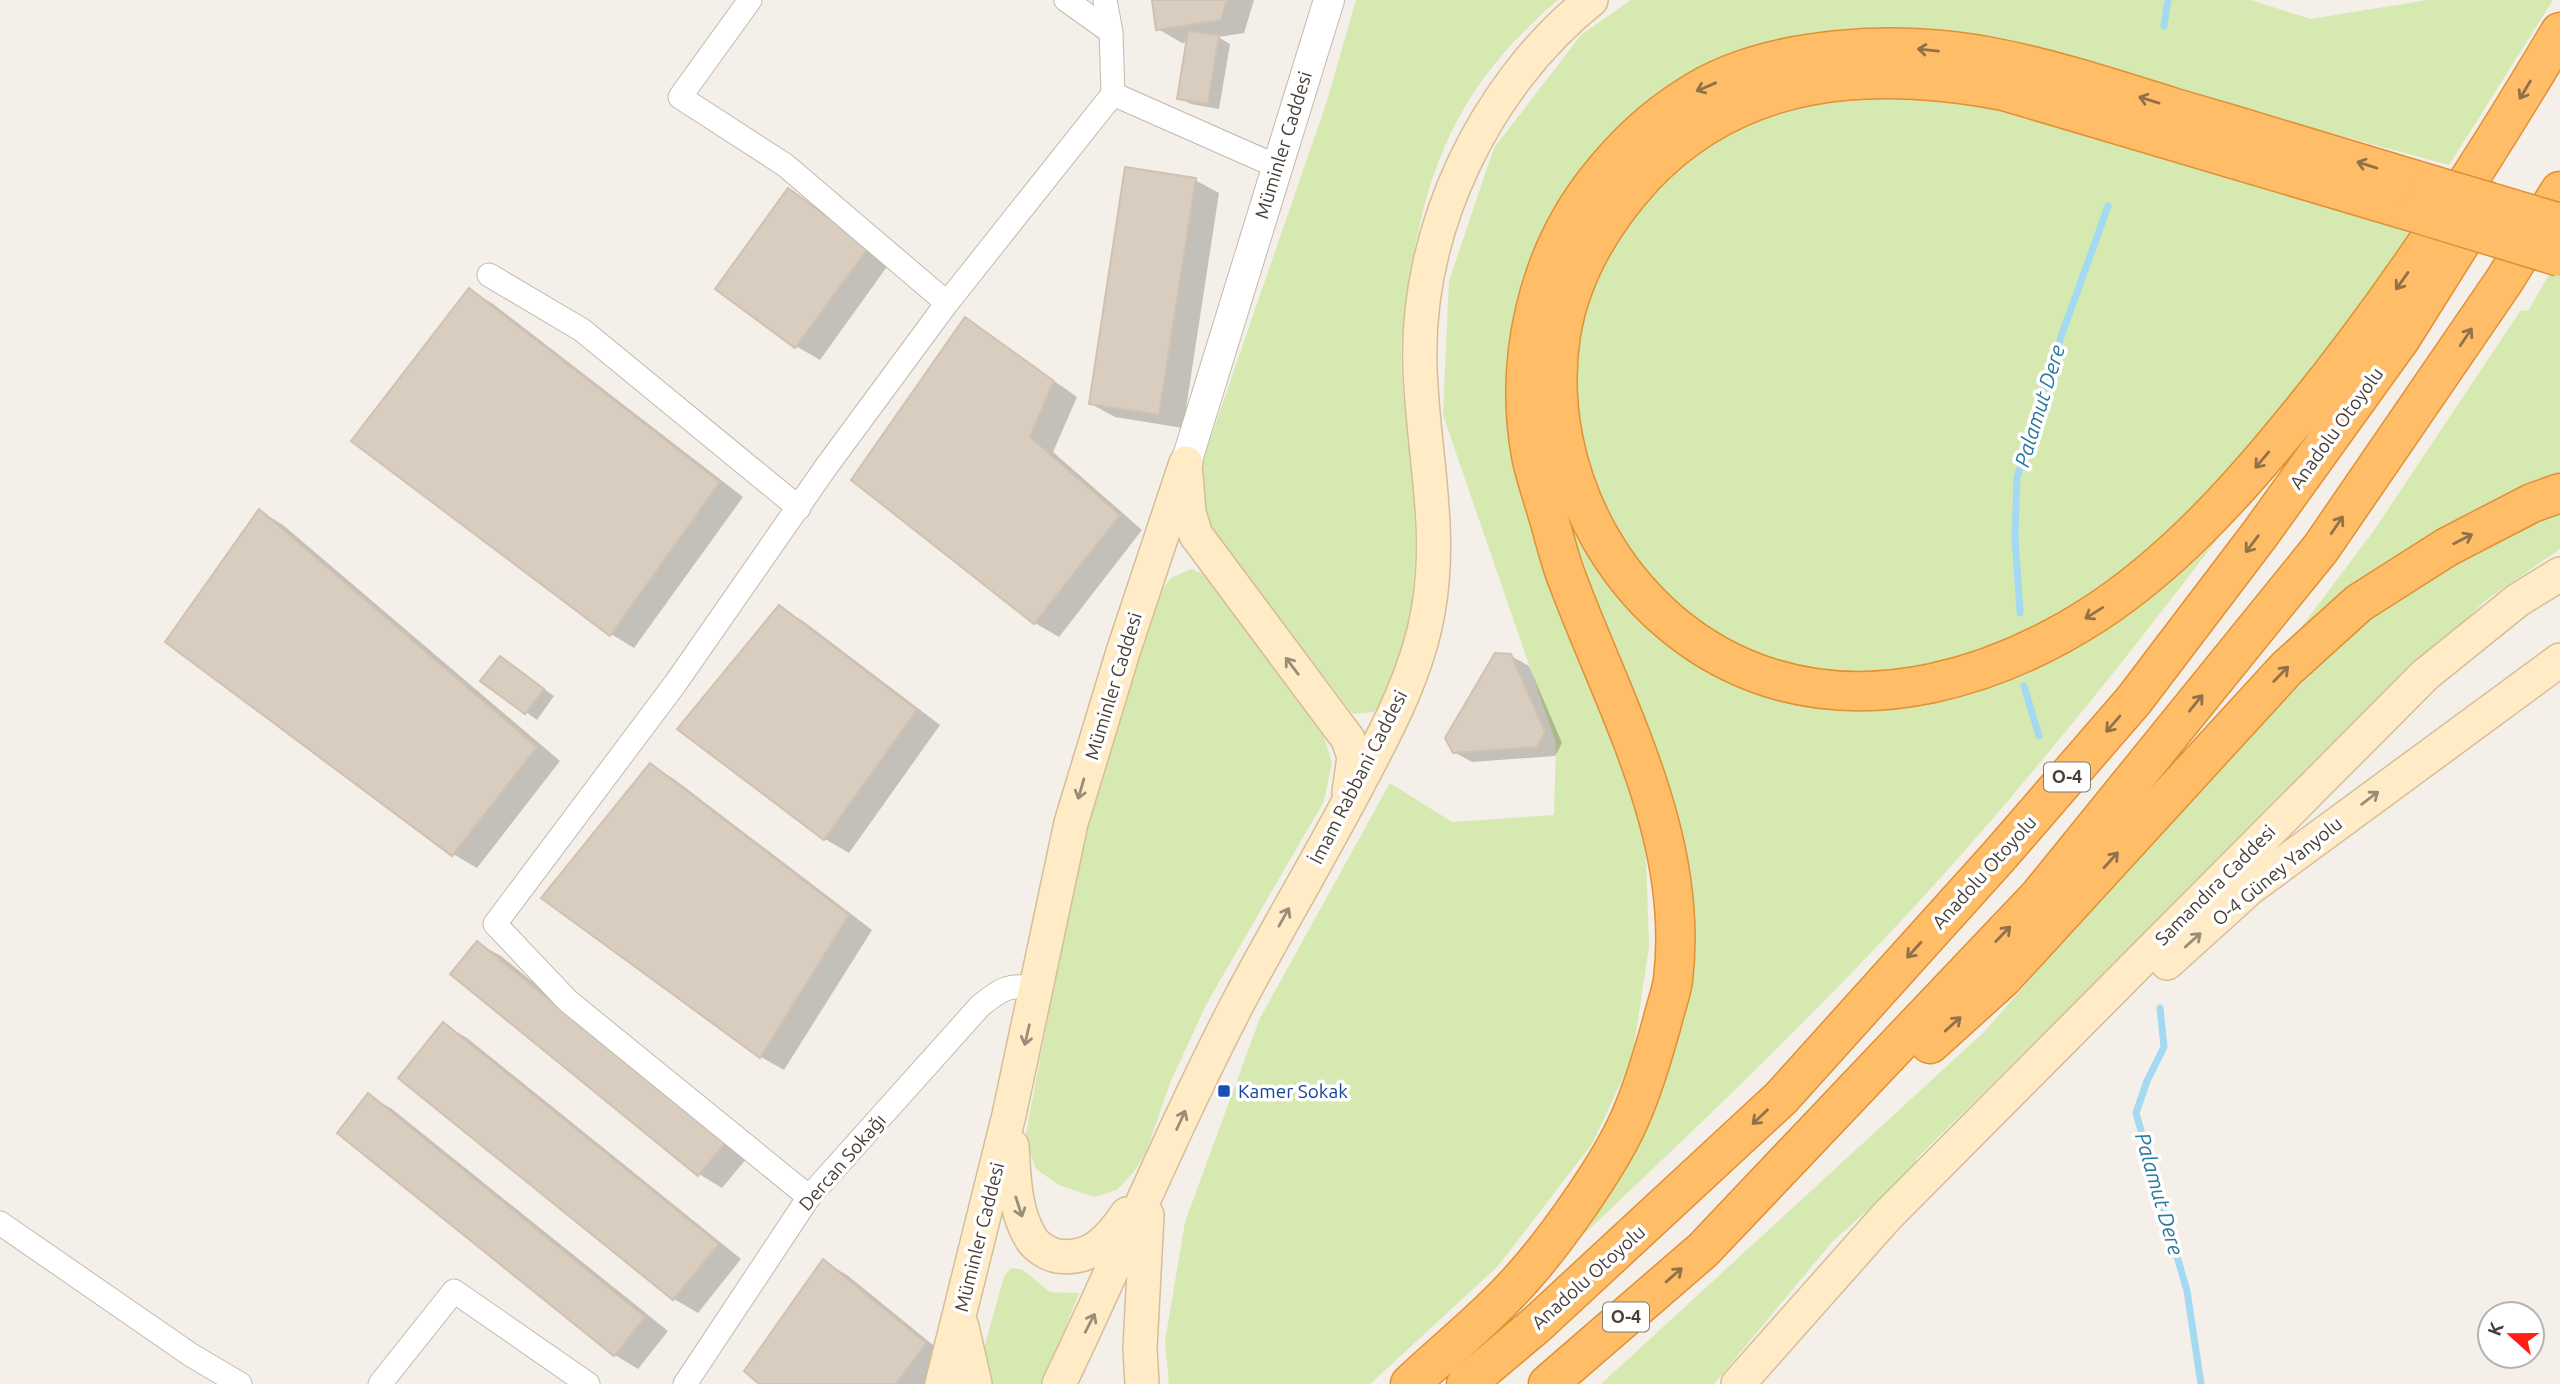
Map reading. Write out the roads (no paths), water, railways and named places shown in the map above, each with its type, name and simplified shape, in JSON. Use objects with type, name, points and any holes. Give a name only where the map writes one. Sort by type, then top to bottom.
[{"type":"highway","points":[[2560,32],[2498,136],[2422,252],[2353,351],[2253,471],[2172,554],[2098,611],[2026,652],[1948,681],[1895,690],[1844,691],[1759,674],[1725,659],[1695,640],[1640,595],[1612,559],[1589,518],[1566,451],[1560,413],[1561,334],[1570,297],[1591,248],[1618,205],[1660,159],[1698,130],[1745,102],[1810,85],[1884,78],[1945,80],[2004,91],[2424,199],[2560,223]]},
{"type":"highway","points":[[1410,1384],[1523,1277],[1587,1190],[1625,1130],[1652,1058],[1673,983],[1675,915],[1668,851],[1636,748],[1566,578],[1531,456],[1526,400],[1531,335],[1541,284],[1559,237],[1583,198],[1615,157],[1650,124],[1691,93],[1743,71],[1798,55],[1903,48],[1986,56],[2057,72],[2424,199],[2560,257]]},
{"type":"highway","name":"Anadolu Otoyolu","points":[[1466,1384],[1567,1297],[1781,1098],[1999,856],[2134,700],[2260,534],[2401,338],[2519,151],[2560,79]]},
{"type":"highway","name":"O-4","points":[[1548,1384],[1703,1250],[2040,895],[2304,570],[2504,281],[2560,191]]},
{"type":"highway","points":[[1703,1250],[2003,978],[2286,669],[2360,603],[2447,547],[2532,503],[2560,493]]},
{"type":"main road","name":"İmam Rabbani Caddesi","points":[[1059,1384],[1097,1309],[1152,1182],[1238,1002],[1343,814],[1402,694],[1428,615],[1434,571],[1435,529],[1419,339],[1435,247],[1461,175],[1503,92],[1547,39],[1591,0]]},
{"type":"main road","points":[[1186,463],[1185,494],[1196,535],[1348,739],[1354,757],[1353,779],[1343,814]]},
{"type":"main road","name":"Müminler Caddesi","points":[[942,1384],[1010,1115],[1071,823],[1144,584],[1186,463]]},
{"type":"main road","points":[[1144,584],[1161,558],[1175,549],[1186,547],[1212,558]]},
{"type":"main road","name":"Samandıra Caddesi","points":[[1888,1216],[2426,675],[2518,600],[2560,574]]},
{"type":"main road","name":"O-4 Güney Yanyolu","points":[[1888,1216],[2250,888],[2560,660]]},
{"type":"main road","points":[[1333,720],[1352,730],[1369,731],[1383,722],[1402,694]]},
{"type":"main road","points":[[1010,1115],[1016,1200],[1033,1242],[1052,1255],[1085,1255],[1102,1245],[1152,1182]]},
{"type":"main road","points":[[1142,1384],[1140,1348],[1144,1236],[1152,1182]]},
{"type":"main road","points":[[1738,1384],[1888,1216]]},
{"type":"main road","points":[[960,1314],[975,1384]]},
{"type":"street","points":[[750,0],[681,97],[785,165],[947,303]]},
{"type":"street","points":[[1066,0],[1111,32]]},
{"type":"street","points":[[809,1197],[568,1001],[495,924],[675,684],[947,303],[1113,94],[1111,32],[1105,0]]},
{"type":"street","name":"Müminler Caddesi","points":[[1186,463],[1329,0]]},
{"type":"street","points":[[1113,94],[1276,166]]},
{"type":"street","points":[[489,275],[582,330],[799,508]]},
{"type":"street","name":"Dercan Sokağı","points":[[685,1384],[809,1197],[980,1006],[996,993],[1014,985],[1038,988]]},
{"type":"street","points":[[0,1223],[191,1354],[240,1384]]},
{"type":"street","points":[[380,1384],[454,1291],[588,1384]]},
{"type":"waterway","name":"Palamut Dere","points":[[2164,26],[2168,0]]},
{"type":"waterway","name":"Palamut Dere","points":[[2020,613],[2015,537],[2017,478],[2047,376],[2108,206]]},
{"type":"waterway","name":"Palamut Dere","points":[[2024,686],[2039,736]]},
{"type":"waterway","name":"Palamut Dere","points":[[2160,1008],[2164,1047],[2147,1081],[2136,1113],[2187,1291],[2201,1384]]},
{"type":"place","name":"Kamer Sokak","points":[[1224,1091]]}]
